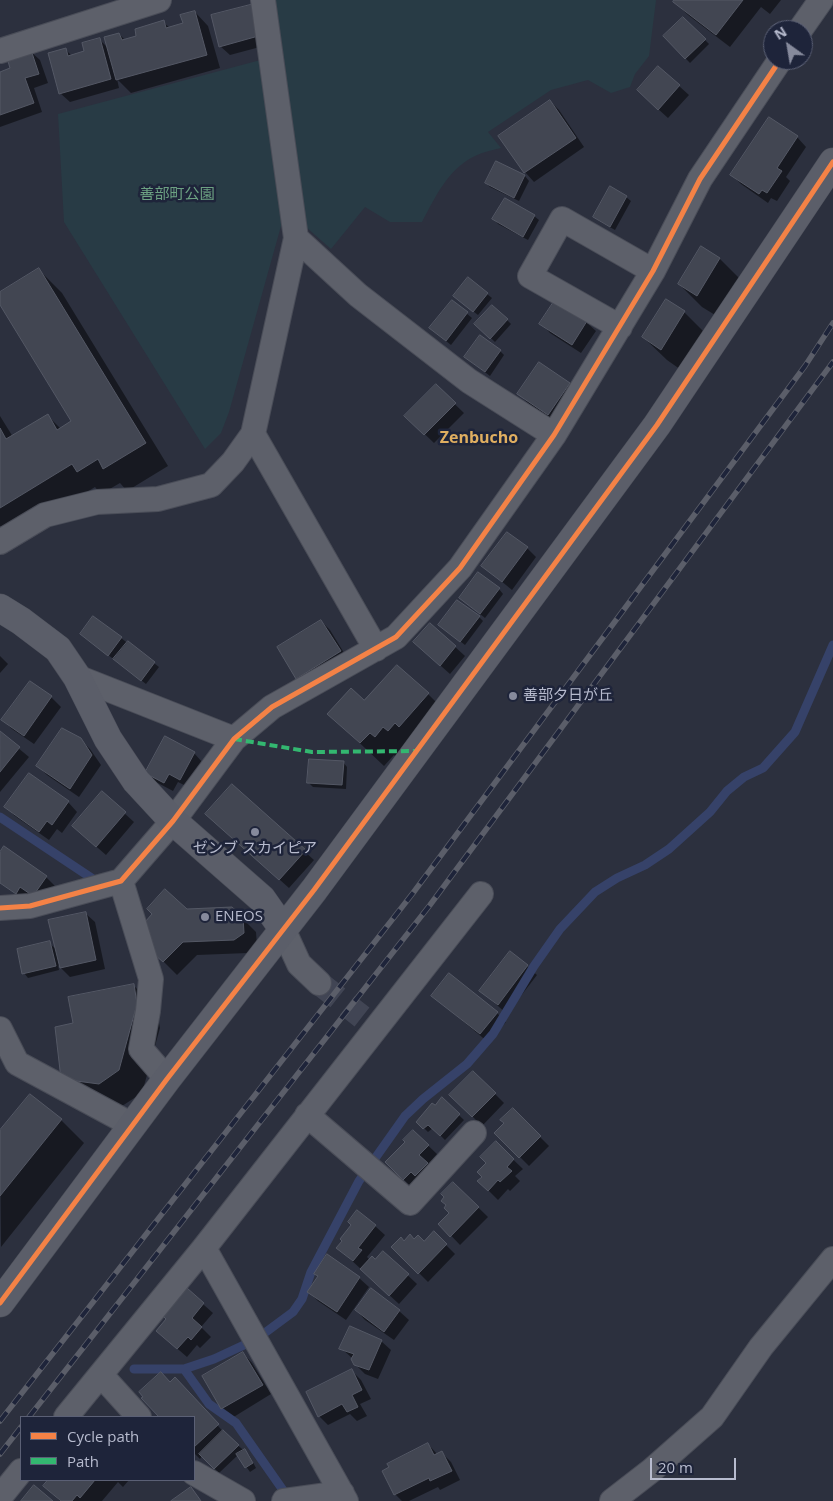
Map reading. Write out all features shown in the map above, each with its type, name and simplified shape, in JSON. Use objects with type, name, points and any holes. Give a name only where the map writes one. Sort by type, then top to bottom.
[{"type":"street","points":[[0,50],[159,0]]},
{"type":"street","points":[[0,542],[45,516],[97,502],[158,499],[211,485],[233,462],[253,434],[296,238],[263,0]]},
{"type":"street","points":[[807,20],[821,0]]},
{"type":"street","points":[[0,908],[30,906],[121,881],[174,821],[234,739],[272,707],[396,637],[460,568],[554,435],[653,271],[700,179],[773,70]]},
{"type":"street","points":[[0,1303],[166,1079],[320,882],[657,424],[833,162]]},
{"type":"street","points":[[620,327],[530,276],[562,219],[653,271]]},
{"type":"street","points":[[296,238],[358,295],[461,375],[554,435]]},
{"type":"street","points":[[253,434],[376,648]]},
{"type":"street","points":[[0,608],[21,621],[58,649],[78,677],[108,740],[136,781],[174,821],[262,899],[283,929],[299,964],[320,982]]},
{"type":"street","points":[[78,677],[234,739]]},
{"type":"street","points":[[121,881],[150,979],[148,1011],[141,1049],[166,1079]]},
{"type":"street","points":[[67,1416],[204,1248],[307,1115],[369,1022],[481,894]]},
{"type":"street","points":[[0,1029],[17,1063],[132,1125]]},
{"type":"street","points":[[307,1115],[410,1203],[474,1133]]},
{"type":"street","points":[[204,1248],[344,1497],[284,1501]]},
{"type":"street","points":[[612,1501],[652,1470],[712,1417],[761,1347],[833,1259]]},
{"type":"street","points":[[101,1375],[138,1416]]},
{"type":"street","points":[[0,1497],[20,1472]]},
{"type":"street","points":[[195,1474],[243,1501]]},
{"type":"green space","name":"善部町公園","points":[[273,0],[656,0],[649,56],[635,74],[630,87],[611,93],[588,80],[551,90],[488,132],[501,148],[475,156],[457,168],[444,184],[422,222],[390,222],[365,207],[331,249],[306,227],[295,176],[229,412],[221,433],[205,449],[64,222],[58,114],[283,54],[271,2]]},
{"type":"building","points":[[674,0],[743,0],[716,35],[673,2]]},
{"type":"building","points":[[254,4],[262,35],[219,47],[211,15]]},
{"type":"building","points":[[195,11],[207,55],[116,80],[104,37],[119,33],[122,40],[136,36],[135,29],[164,20],[166,28],[183,23],[180,15]]},
{"type":"building","points":[[683,17],[706,39],[685,59],[663,36]]},
{"type":"building","points":[[100,38],[111,79],[59,94],[48,53],[66,48],[68,56],[84,51],[82,43]]},
{"type":"building","points":[[31,50],[39,74],[25,78],[34,103],[0,115],[0,72],[10,68],[7,58]]},
{"type":"building","points":[[658,66],[680,85],[658,110],[637,90]]},
{"type":"building","points":[[550,100],[576,138],[524,173],[498,136]]},
{"type":"building","points":[[769,117],[798,136],[777,168],[782,171],[767,193],[762,190],[759,194],[730,175]]},
{"type":"building","points":[[496,161],[525,175],[514,198],[485,183]]},
{"type":"building","points":[[610,186],[627,196],[610,227],[593,217]]},
{"type":"building","points":[[505,198],[535,215],[523,237],[492,219]]},
{"type":"building","points":[[701,246],[720,258],[697,296],[678,284]]},
{"type":"building","points":[[39,268],[146,443],[103,469],[98,459],[77,472],[72,464],[0,508],[0,428],[6,439],[48,414],[57,430],[71,421],[0,305],[0,292]]},
{"type":"building","points":[[468,277],[488,293],[473,312],[453,296]]},
{"type":"building","points":[[666,299],[685,311],[661,350],[642,337]]},
{"type":"building","points":[[452,300],[468,312],[446,341],[429,328]]},
{"type":"building","points":[[555,300],[587,321],[572,345],[539,324]]},
{"type":"building","points":[[492,305],[508,319],[490,339],[474,324]]},
{"type":"building","points":[[480,335],[501,350],[485,372],[464,357]]},
{"type":"building","points":[[539,362],[570,383],[548,415],[517,394]]},
{"type":"building","points":[[436,384],[456,403],[424,435],[404,416]]},
{"type":"building","points":[[507,532],[528,547],[502,582],[481,566]]},
{"type":"building","points":[[478,572],[500,588],[480,614],[459,598]]},
{"type":"building","points":[[457,600],[480,616],[460,642],[438,625]]},
{"type":"building","points":[[93,616],[122,637],[108,656],[80,634]]},
{"type":"building","points":[[321,620],[341,651],[296,679],[277,647]]},
{"type":"building","points":[[430,623],[456,646],[440,666],[413,642]]},
{"type":"building","points":[[128,641],[155,662],[141,681],[113,659]]},
{"type":"building","points":[[397,665],[429,693],[399,727],[395,723],[388,731],[383,727],[375,737],[370,733],[360,743],[327,714],[351,688],[364,700]]},
{"type":"building","points":[[30,681],[52,696],[24,736],[1,720]]},
{"type":"building","points":[[62,728],[81,738],[92,755],[70,789],[36,766]]},
{"type":"building","points":[[0,731],[20,747],[0,772]]},
{"type":"building","points":[[165,736],[195,752],[180,780],[169,774],[164,783],[145,773]]},
{"type":"building","points":[[309,759],[344,761],[342,785],[307,783]]},
{"type":"building","points":[[29,773],[69,801],[52,825],[47,821],[39,832],[4,807]]},
{"type":"building","name":"ゼンブ スカイピア","points":[[232,784],[306,850],[279,880],[205,814]]},
{"type":"building","points":[[102,791],[126,812],[96,847],[72,826]]},
{"type":"building","points":[[4,846],[47,876],[33,896],[20,887],[16,894],[0,883],[0,852]]},
{"type":"building","points":[[165,889],[187,909],[232,907],[243,917],[244,933],[234,940],[183,942],[163,962],[155,955],[145,922],[152,914],[147,909]]},
{"type":"building","points":[[86,912],[96,960],[60,968],[48,920]]},
{"type":"building","points":[[50,941],[56,966],[22,974],[17,949]]},
{"type":"building","points":[[510,951],[528,965],[498,1005],[479,991]]},
{"type":"building","points":[[449,973],[498,1012],[480,1034],[431,996]]},
{"type":"building","points":[[134,984],[137,1004],[119,1070],[99,1084],[61,1079],[55,1027],[73,1023],[68,997]]},
{"type":"building","points":[[473,1071],[496,1093],[472,1117],[449,1095]]},
{"type":"building","points":[[30,1094],[62,1119],[0,1196],[0,1130]]},
{"type":"building","points":[[442,1097],[460,1114],[440,1136],[428,1125],[423,1129],[416,1122],[432,1103],[435,1105]]},
{"type":"building","points":[[513,1108],[541,1136],[519,1158],[494,1133],[504,1123],[500,1120]]},
{"type":"building","points":[[413,1130],[429,1145],[419,1155],[428,1163],[415,1176],[411,1172],[403,1180],[385,1162],[405,1142],[403,1140]]},
{"type":"building","points":[[496,1141],[514,1159],[507,1167],[512,1171],[500,1182],[498,1180],[488,1191],[477,1181],[482,1177],[477,1172],[486,1163],[480,1157]]},
{"type":"building","points":[[453,1182],[479,1207],[450,1237],[438,1224],[449,1213],[444,1208],[446,1205],[441,1201],[444,1197],[441,1194]]},
{"type":"building","points":[[357,1210],[376,1225],[358,1248],[362,1250],[353,1261],[336,1248],[342,1241],[340,1239],[351,1225],[348,1222]]},
{"type":"building","points":[[434,1231],[447,1244],[418,1274],[391,1247],[401,1237],[404,1241],[410,1234],[414,1239],[418,1235],[424,1241]]},
{"type":"building","points":[[383,1251],[409,1274],[389,1296],[360,1269],[372,1256],[375,1259]]},
{"type":"building","points":[[327,1254],[360,1277],[337,1312],[307,1292],[318,1276],[314,1274]]},
{"type":"building","points":[[187,1288],[204,1303],[192,1318],[202,1327],[191,1340],[188,1337],[177,1349],[156,1331],[166,1319],[163,1316]]},
{"type":"building","points":[[371,1288],[400,1310],[384,1332],[355,1310]]},
{"type":"building","points":[[350,1326],[382,1340],[369,1370],[354,1365],[351,1359],[354,1354],[339,1349]]},
{"type":"building","points":[[243,1352],[263,1385],[221,1409],[202,1376]]},
{"type":"building","points":[[352,1369],[362,1390],[352,1395],[358,1407],[347,1412],[342,1404],[318,1417],[306,1392]]},
{"type":"building","points":[[161,1372],[170,1382],[175,1377],[219,1424],[195,1446],[195,1416],[158,1416],[141,1398],[143,1397],[139,1392]]},
{"type":"building","points":[[223,1430],[239,1445],[214,1469],[199,1454]]},
{"type":"building","points":[[428,1443],[434,1455],[442,1451],[452,1471],[430,1481],[429,1478],[394,1495],[382,1471],[389,1467],[387,1464]]},
{"type":"building","points":[[245,1449],[253,1463],[245,1468],[236,1454]]},
{"type":"building","points":[[47,1481],[94,1481],[80,1498],[77,1495],[72,1501],[61,1501],[43,1486]]},
{"type":"building","points":[[34,1485],[53,1501],[21,1501]]},
{"type":"building","points":[[191,1487],[201,1501],[171,1501]]},
{"type":"waterway","points":[[266,1332],[293,1312],[302,1299],[311,1272],[359,1181],[405,1116],[467,1064],[493,1034],[534,966],[560,929],[595,892],[617,878],[645,865],[669,849],[710,812],[727,791],[744,777],[763,768],[795,732],[833,645]]},
{"type":"waterway","points":[[0,817],[93,879]]},
{"type":"waterway","points":[[134,1369],[184,1369],[214,1359],[244,1345]]},
{"type":"waterway","points":[[184,1369],[209,1404],[236,1423],[285,1493]]},
{"type":"tunnel","points":[[319,983],[362,1017]]},
{"type":"railway","points":[[0,1421],[413,893],[805,366],[833,323]]},
{"type":"railway","points":[[30,1416],[430,905],[833,362]]},
{"type":"railway","points":[[0,1454],[20,1428]]},
{"type":"marked path","points":[[234,739],[312,752],[416,751]]},
{"type":"cycle path","points":[[0,908],[30,906],[121,881],[173,821],[234,739],[272,707],[396,637],[460,568],[554,435],[653,271],[700,179],[773,70]]},
{"type":"cycle path","points":[[0,1303],[167,1079],[314,890],[657,425],[833,162]]},
{"type":"place","name":"善部夕日が丘","points":[[513,696]]},
{"type":"place","name":"ゼンブ スカイピア","points":[[255,832]]},
{"type":"place","name":"ENEOS","points":[[205,917]]},
{"type":"district","name":"Zenbucho","points":[[479,438]]}]
